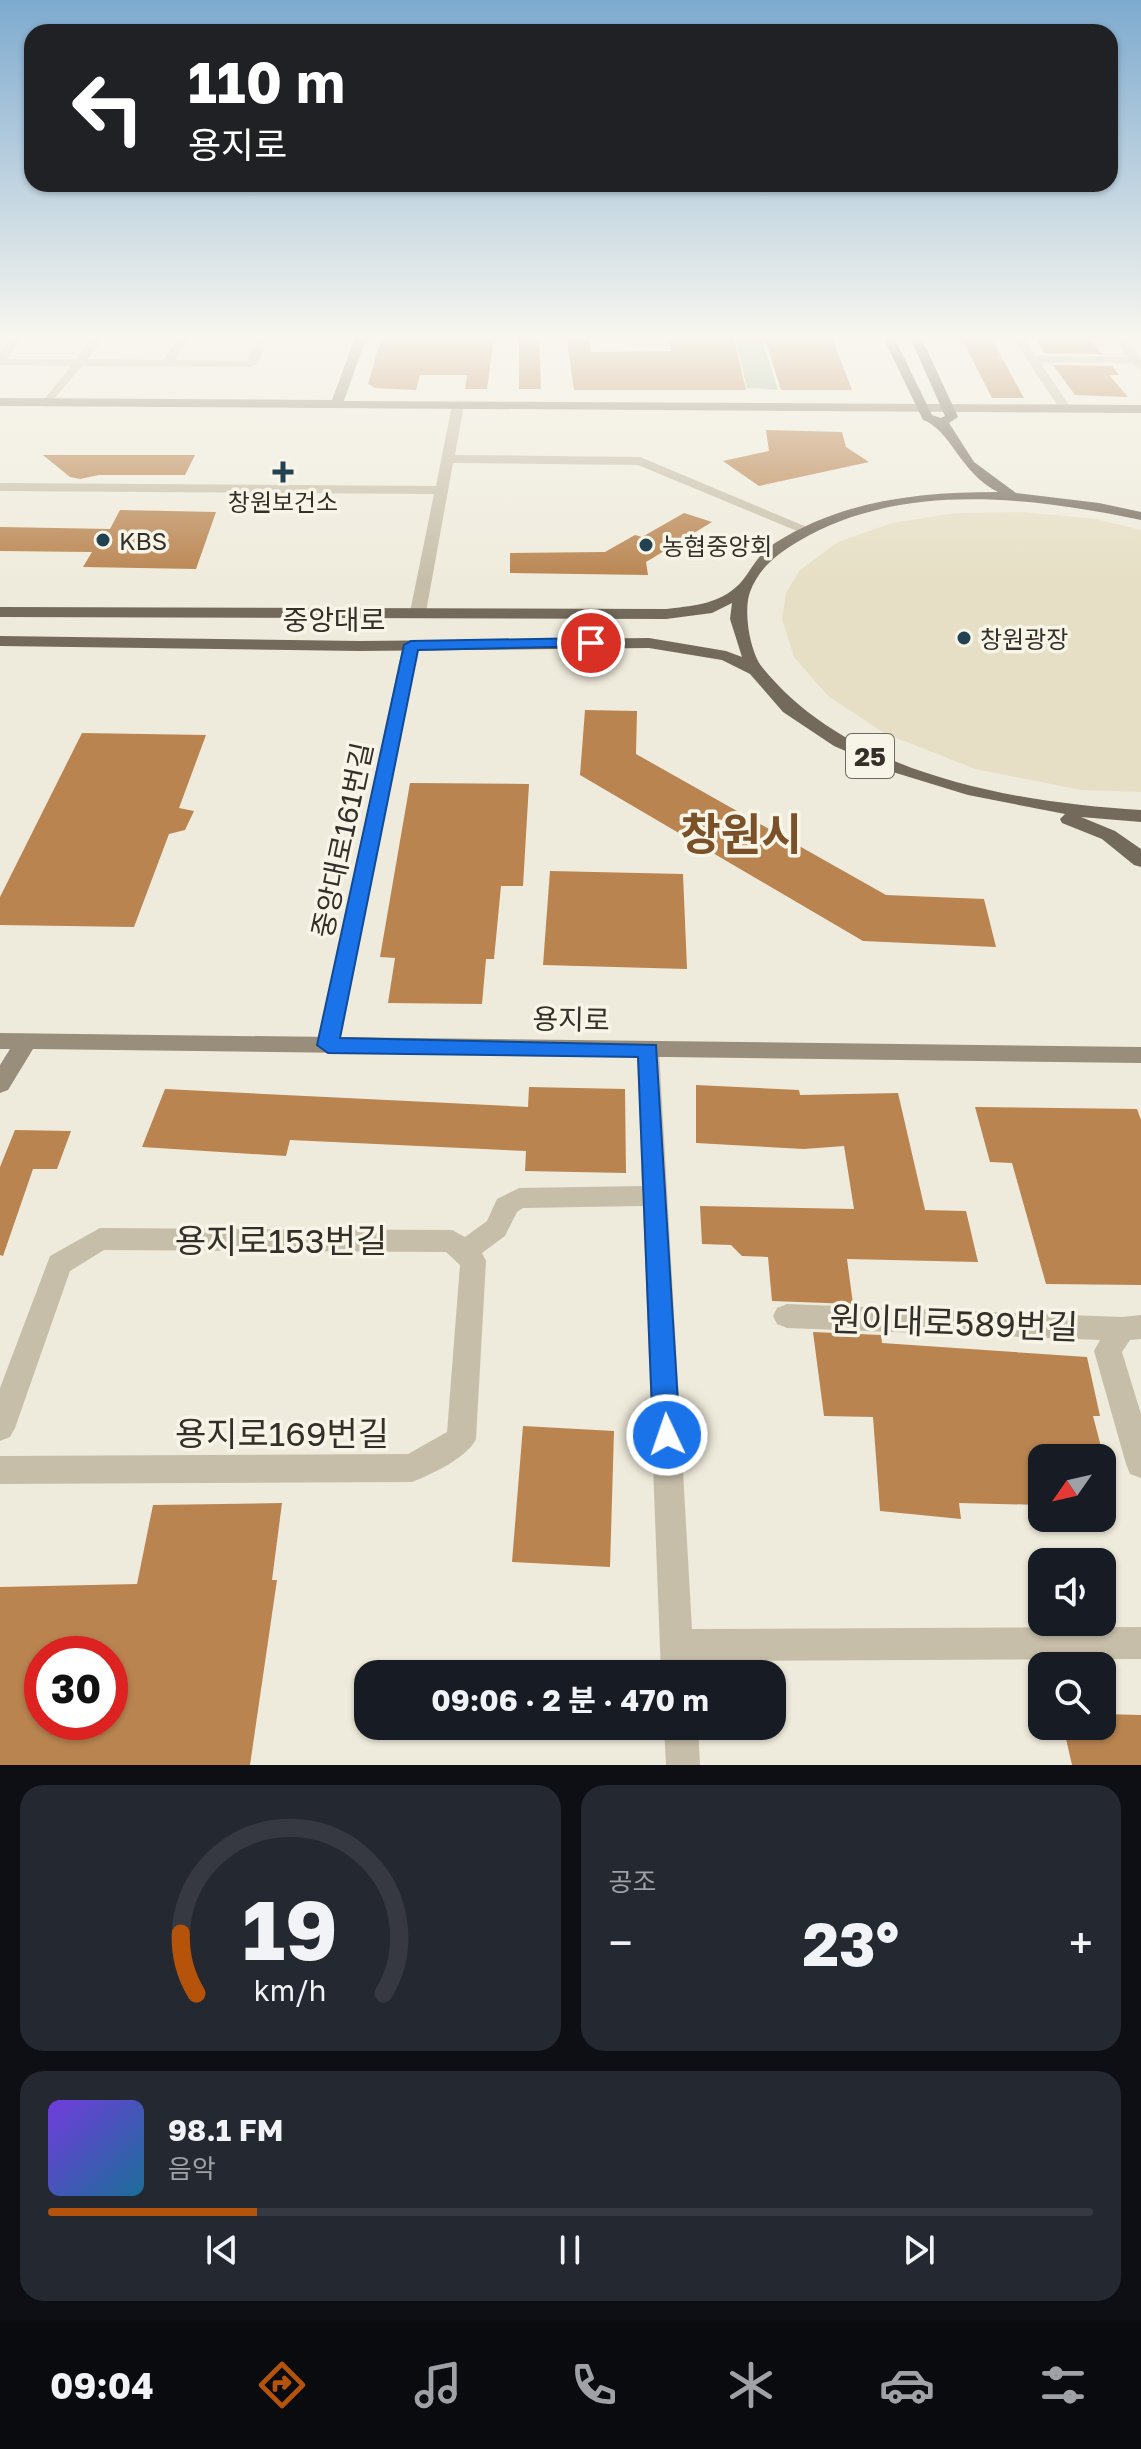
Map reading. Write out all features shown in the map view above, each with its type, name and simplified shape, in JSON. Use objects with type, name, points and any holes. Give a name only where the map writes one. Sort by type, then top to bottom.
[{"type":"main road","points":[[928,417],[942,422],[968,466],[986,482],[1020,498]]},
{"type":"main road","points":[[942,422],[951,417]]},
{"type":"main road","points":[[949,498],[963,482],[968,466]]},
{"type":"main road","name":"25","points":[[1141,516],[1020,498],[949,498],[871,508],[807,530],[766,557],[743,590],[739,630],[759,672],[794,709],[846,744],[913,774],[992,798],[1059,810],[1141,816]]},
{"type":"main road","name":"중앙대로","points":[[0,612],[666,614],[712,608],[743,590]]},
{"type":"main road","points":[[562,642],[579,628],[574,614]]},
{"type":"main road","name":"중앙대로","points":[[0,641],[411,645],[649,643],[726,656],[759,672]]},
{"type":"main road","points":[[992,798],[1099,830],[1130,847],[1141,861]]},
{"type":"main road","name":"용지로","points":[[0,1041],[1141,1055]]},
{"type":"main road","points":[[0,1084],[27,1041]]},
{"type":"street","points":[[418,612],[456,417]]},
{"type":"street","points":[[448,459],[640,461],[807,530]]},
{"type":"street","points":[[0,487],[442,490]]},
{"type":"street","name":"중앙대로161번길","points":[[328,1045],[411,645]]},
{"type":"street","points":[[648,1050],[678,1659],[1141,1643]]},
{"type":"street","points":[[463,1251],[489,1238],[503,1221],[506,1206],[519,1198],[655,1196]]},
{"type":"street","name":"용지로153번길","points":[[0,1428],[59,1264],[100,1239],[452,1241],[463,1251]]},
{"type":"street","name":"용지로169번길","points":[[0,1470],[412,1468],[461,1439],[473,1261],[463,1251]]},
{"type":"street","name":"원이대로589번길","points":[[787,1316],[1131,1328]]},
{"type":"street","name":"원이대로589번길","points":[[1131,1328],[1108,1351],[1141,1464]]},
{"type":"street","points":[[682,1740],[683,1765]]},
{"type":"shaded area","name":"창원광장","points":[[1023,512],[1096,519],[1141,530],[1141,792],[1081,790],[975,769],[884,733],[828,696],[794,657],[782,619],[786,593],[800,570],[838,542],[892,523],[955,513]]},
{"type":"building","points":[[766,430],[842,432],[846,447],[869,462],[759,486],[723,461],[769,451]]},
{"type":"building","points":[[43,455],[195,455],[185,475],[99,475],[80,479],[70,477]]},
{"type":"building","name":"KBS","points":[[120,510],[216,512],[196,569],[83,567],[92,552],[0,551],[0,527],[110,529]]},
{"type":"building","name":"농협중앙회","points":[[684,513],[712,522],[646,562],[648,575],[510,573],[510,553],[605,552],[635,535],[642,537]]},
{"type":"building","points":[[585,710],[637,711],[636,754],[886,895],[984,899],[996,947],[863,941],[580,775]]},
{"type":"building","points":[[82,733],[206,735],[179,808],[194,811],[185,830],[169,834],[134,927],[0,925],[0,897]]},
{"type":"building","points":[[410,783],[529,784],[523,886],[501,886],[494,959],[486,959],[482,1004],[388,1003],[395,958],[380,957]]},
{"type":"building","points":[[550,871],[683,874],[687,969],[543,965]]},
{"type":"building","points":[[696,1085],[799,1090],[800,1095],[898,1093],[925,1210],[966,1211],[978,1262],[847,1259],[853,1304],[772,1301],[768,1257],[742,1256],[731,1245],[702,1244],[700,1206],[854,1209],[844,1146],[804,1149],[696,1143]]},
{"type":"building","points":[[529,1087],[625,1089],[626,1173],[525,1171],[526,1151],[290,1140],[286,1156],[142,1147],[165,1089],[528,1107]]},
{"type":"building","points":[[975,1107],[1137,1109],[1141,1120],[1141,1285],[1046,1284],[1012,1163],[990,1162]]},
{"type":"building","points":[[15,1130],[71,1131],[57,1169],[33,1169],[3,1256],[0,1255],[0,1167]]},
{"type":"building","points":[[813,1332],[881,1335],[882,1343],[1087,1357],[1100,1416],[1093,1416],[1100,1444],[1028,1444],[1028,1505],[959,1503],[961,1519],[880,1511],[873,1417],[824,1416]]},
{"type":"building","points":[[523,1426],[614,1431],[610,1567],[512,1562]]},
{"type":"building","points":[[282,1503],[272,1580],[277,1580],[250,1765],[0,1765],[0,1587],[137,1584],[153,1505]]},
{"type":"building","points":[[1116,1714],[1141,1715],[1141,1765],[1072,1765],[1066,1740],[1116,1740]]},
{"type":"place","name":"창원보건소","points":[[283,472]]},
{"type":"place","name":"KBS","points":[[103,540]]},
{"type":"place","name":"농협중앙회","points":[[646,545]]},
{"type":"place","name":"창원광장","points":[[964,638]]},
{"type":"district","name":"창원시","points":[[741,833]]},
{"type":"route","points":[[591,643],[411,645],[328,1045],[648,1050],[667,1435]]}]
